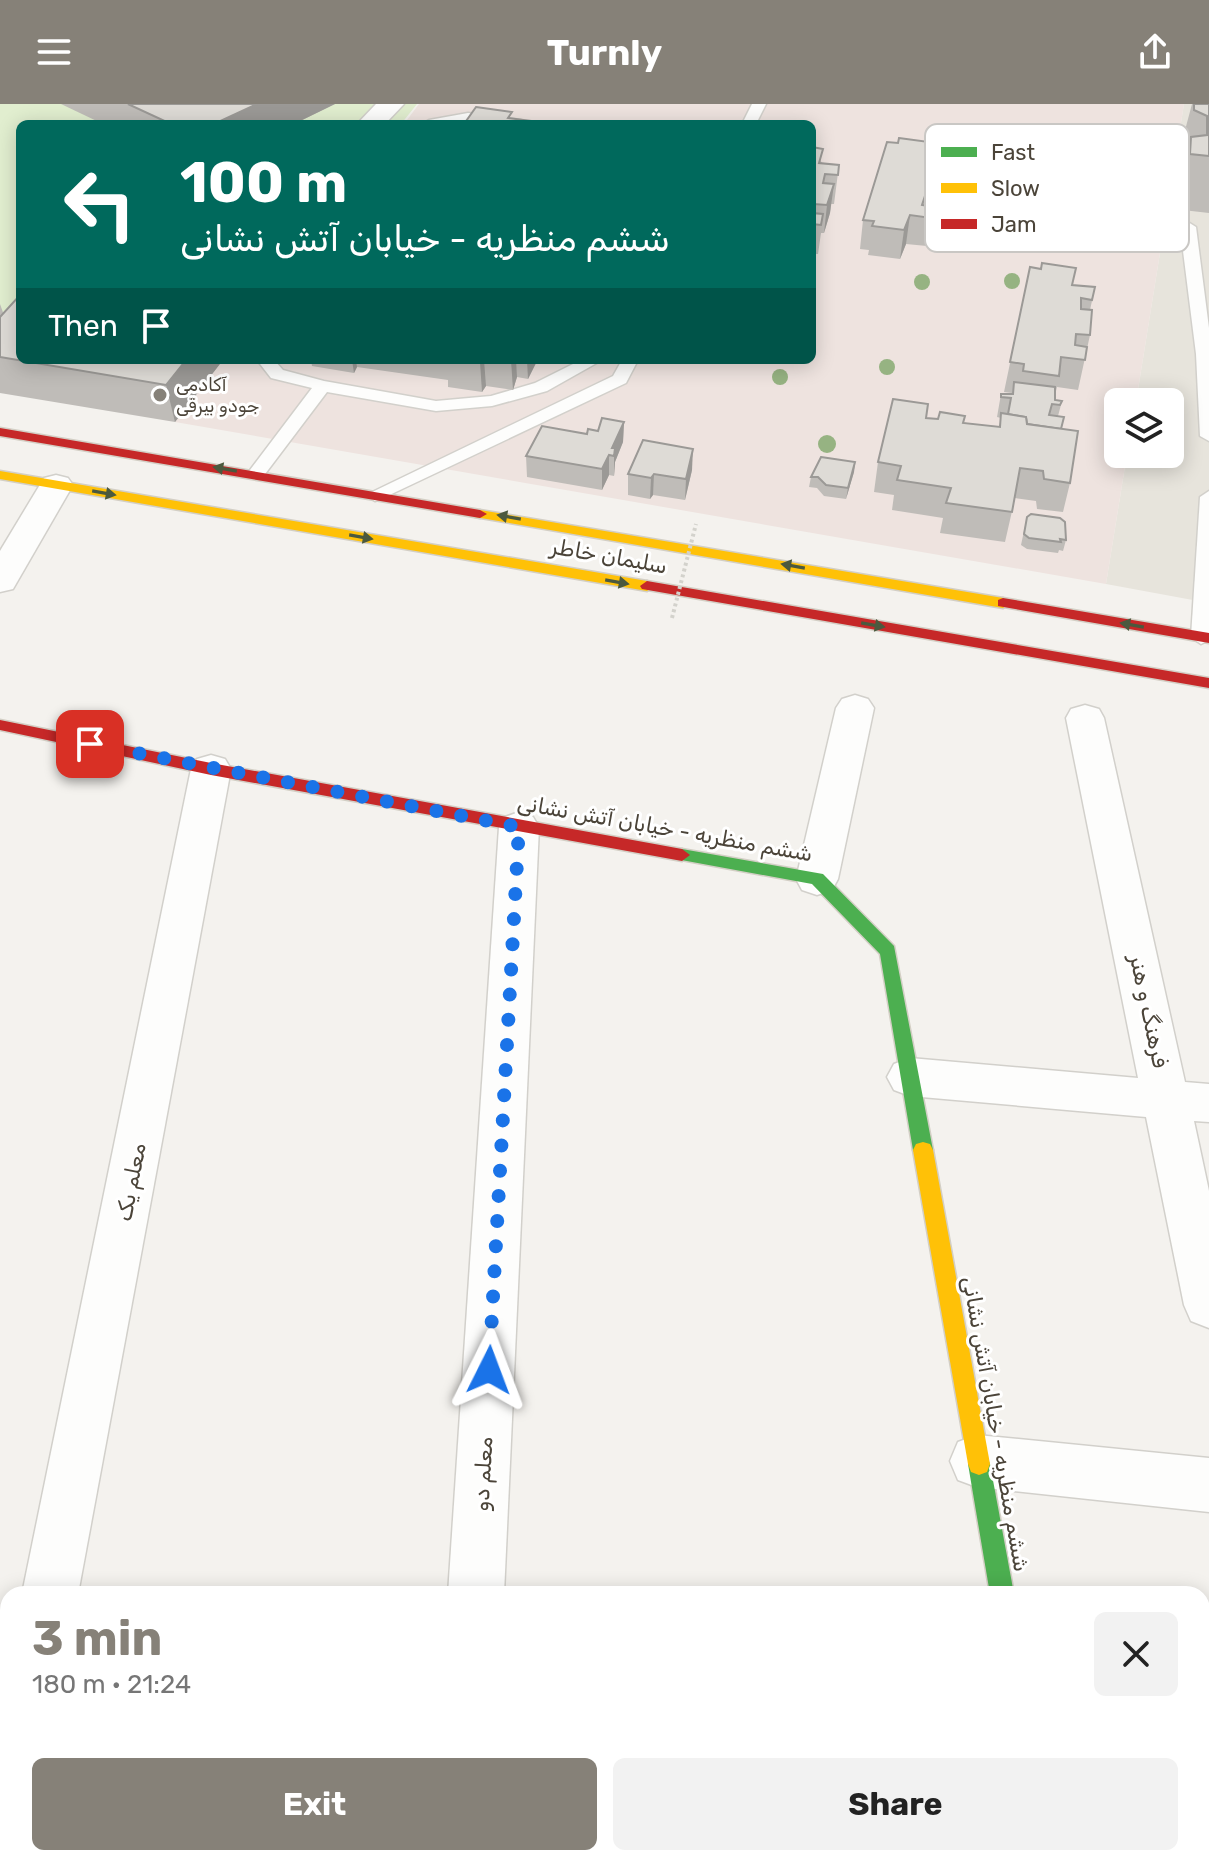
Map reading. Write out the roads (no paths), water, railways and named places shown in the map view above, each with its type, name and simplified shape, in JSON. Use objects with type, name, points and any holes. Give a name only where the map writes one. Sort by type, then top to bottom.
[{"type":"main road","name":"سلیمان خاطر","points":[[0,432],[1205,637]]},
{"type":"main road","name":"سلیمان خاطر","points":[[0,475],[1209,683]]},
{"type":"main road","name":"ششم منظریه - خیابان آتش نشانی","points":[[0,725],[211,769],[817,879],[888,951],[1000,1586]]},
{"type":"street","points":[[374,120],[391,104]]},
{"type":"street","points":[[0,581],[56,485]]},
{"type":"street","points":[[817,879],[855,708]]},
{"type":"street","name":"فرهنگ و هنر","points":[[1085,718],[1189,1102],[1209,1305]]},
{"type":"street","name":"معلم یک","points":[[52,1586],[211,769]]},
{"type":"street","name":"معلم دو","points":[[476,1586],[519,827]]},
{"type":"street","points":[[910,1077],[1189,1102]]},
{"type":"street","points":[[977,1461],[1209,1485]]},
{"type":"lane","points":[[451,120],[468,117],[491,120]]},
{"type":"lane","points":[[1189,235],[1204,354],[1209,436]]},
{"type":"lane","points":[[268,364],[277,374],[323,386],[436,406],[492,401],[541,387],[586,364]]},
{"type":"lane","points":[[375,495],[620,379],[628,364]]},
{"type":"lane","points":[[256,474],[323,386]]},
{"type":"lane","points":[[1205,637],[1209,497]]},
{"type":"place","name":"آکادمی جودو بیرقی","points":[[160,395]]}]
